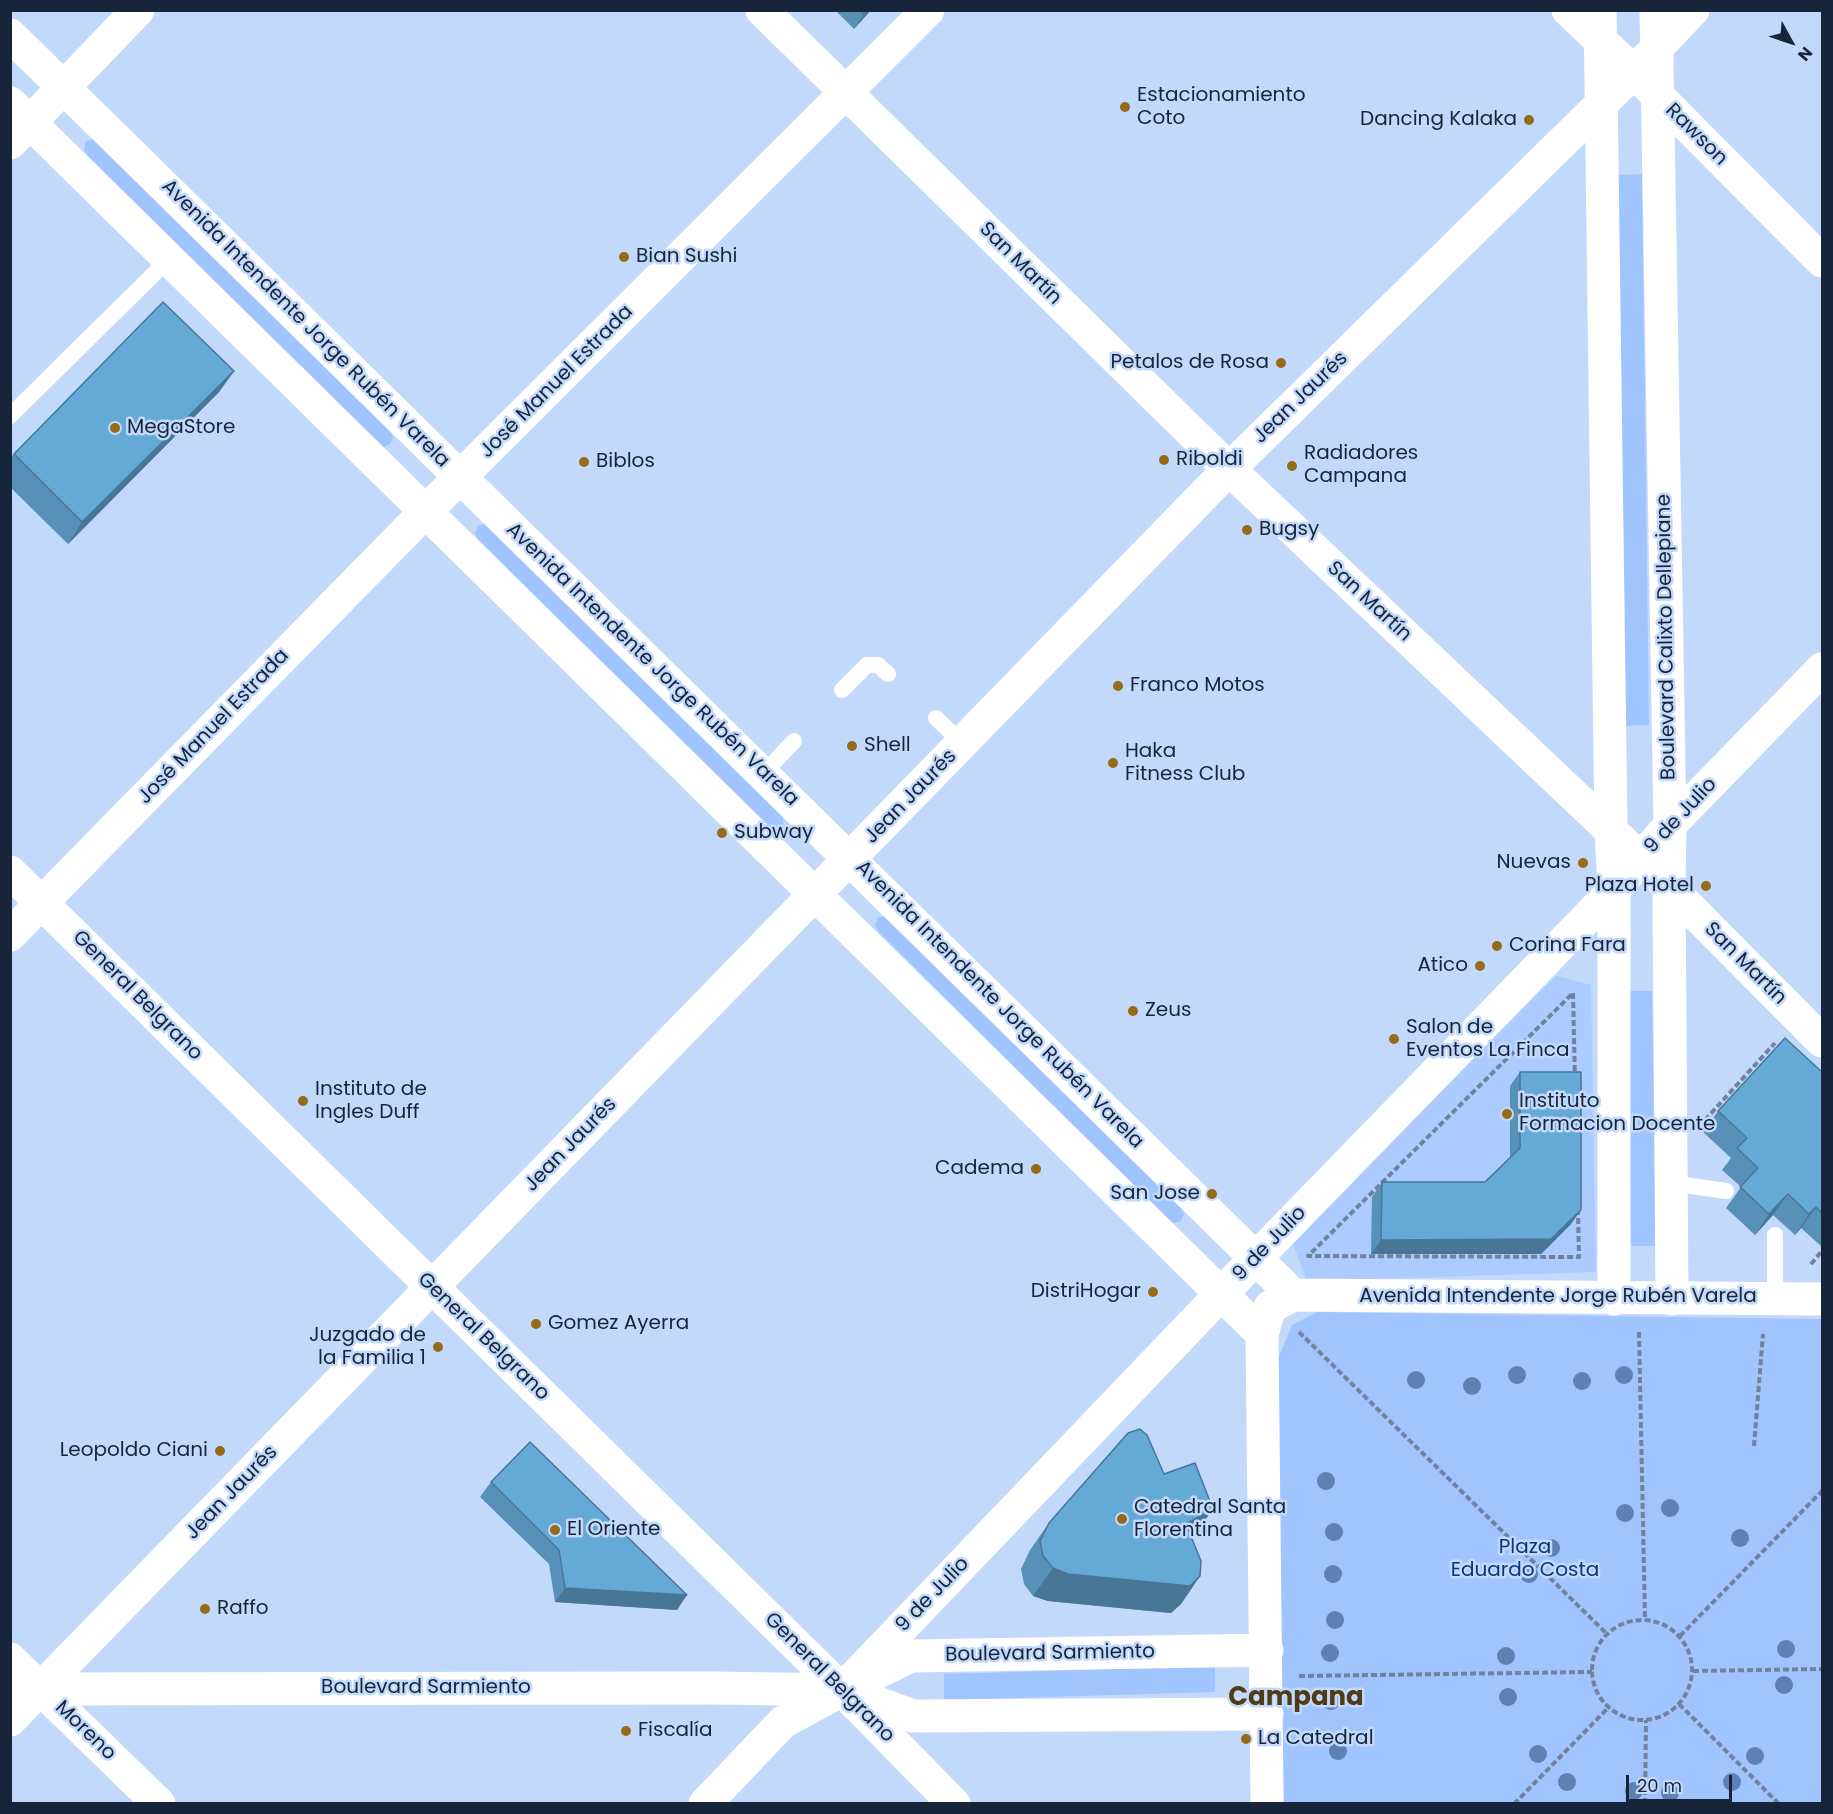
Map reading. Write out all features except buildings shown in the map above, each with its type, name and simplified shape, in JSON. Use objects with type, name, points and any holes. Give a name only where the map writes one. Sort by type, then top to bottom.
[{"type":"main road","points":[[138,10],[64,88],[17,123],[169,259],[1221,1294],[1282,1318],[1267,1650],[1267,1803]]},
{"type":"main road","name":"San Martín","points":[[762,10],[1229,469],[1641,859],[1822,1041]]},
{"type":"main road","name":"José Manuel Estrada","points":[[10,935],[425,512],[928,10]]},
{"type":"main road","name":"Rawson","points":[[1568,10],[1600,25],[1634,72],[1822,261]]},
{"type":"main road","name":"Boulevard Calixto Dellepiane","points":[[1656,10],[1670,825],[1672,1299]]},
{"type":"main road","name":"Jean Jaurés","points":[[10,1720],[26,1689],[433,1287],[1229,469],[1634,72],[1693,10]]},
{"type":"main road","points":[[1600,25],[1611,831],[1614,890],[1614,1299]]},
{"type":"main road","name":"Avenida Intendente Jorge Rubén Varela","points":[[10,35],[1256,1258],[1282,1318],[1614,1299],[1822,1299]]},
{"type":"main road","name":"9 de Julio","points":[[705,1803],[783,1722],[842,1690],[1221,1294],[1614,890],[1670,825],[1822,669]]},
{"type":"main road","name":"General Belgrano","points":[[10,872],[758,1605],[954,1803]]},
{"type":"main road","name":"Boulevard Sarmiento","points":[[842,1690],[911,1656],[1267,1650]]},
{"type":"main road","name":"Moreno","points":[[10,1659],[26,1689],[159,1803]]},
{"type":"main road","name":"Boulevard Sarmiento","points":[[26,1689],[714,1688],[842,1690],[913,1716],[1267,1714]]},
{"type":"lane","points":[[10,416],[169,259]]},
{"type":"lane","points":[[842,690],[867,665],[878,665],[888,674]]},
{"type":"lane","points":[[936,718],[962,743]]},
{"type":"lane","points":[[762,774],[794,741]]},
{"type":"lane","points":[[1671,1183],[1726,1191]]},
{"type":"lane","points":[[1775,1235],[1775,1299]]},
{"type":"path","points":[[1573,993],[1579,1257],[1556,1257],[1308,1256],[1573,993]]},
{"type":"path","points":[[1702,1123],[1777,1040]]},
{"type":"path","points":[[1282,1318],[1607,1634]]},
{"type":"path","points":[[1639,1328],[1645,1619]]},
{"type":"path","points":[[1754,1446],[1763,1330]]},
{"type":"path","points":[[1680,1636],[1822,1491]]},
{"type":"path","points":[[1645,1619],[1668,1626],[1680,1636],[1688,1647],[1693,1671],[1685,1696],[1679,1704],[1659,1717],[1646,1720],[1622,1716],[1609,1707],[1594,1684],[1592,1672],[1593,1658],[1607,1634],[1629,1621],[1645,1619]]},
{"type":"path","points":[[1693,1671],[1822,1670]]},
{"type":"path","points":[[1294,1677],[1592,1672]]},
{"type":"path","points":[[1679,1704],[1779,1803]]},
{"type":"path","points":[[1514,1803],[1609,1707]]},
{"type":"path","points":[[1645,1803],[1646,1720]]},
{"type":"shaded area","name":"Instituto Formacion Docente","points":[[1556,976],[1591,985],[1596,1272],[1307,1281],[1292,1242]]},
{"type":"green space","points":[[93,139],[390,431],[393,437],[390,444],[384,447],[377,444],[86,154],[84,148],[86,141]]},
{"type":"green space","points":[[1642,174],[1649,725],[1623,726],[1615,175]]},
{"type":"green space","points":[[484,524],[490,526],[781,815],[784,822],[781,829],[775,831],[768,829],[478,539],[475,533],[478,526]]},
{"type":"green space","points":[[884,916],[1181,1208],[1184,1214],[1181,1221],[1175,1223],[1169,1221],[878,931],[875,925],[878,918]]},
{"type":"green space","points":[[1627,991],[1652,991],[1656,1246],[1631,1246]]},
{"type":"green space","name":"Plaza Eduardo Costa","points":[[1317,1312],[1822,1319],[1822,1803],[1284,1803],[1277,1361],[1292,1325]]},
{"type":"green space","points":[[1215,1666],[1215,1692],[944,1700],[944,1674]]},
{"type":"place","name":"Estacionamiento Coto","points":[[1125,107]]},
{"type":"place","name":"Dancing Kalaka","points":[[1529,120]]},
{"type":"place","name":"Bian Sushi","points":[[624,257]]},
{"type":"place","name":"Petalos de Rosa","points":[[1281,363]]},
{"type":"place","name":"MegaStore","points":[[115,428]]},
{"type":"place","name":"Riboldi","points":[[1164,460]]},
{"type":"place","name":"Biblos","points":[[584,462]]},
{"type":"place","name":"Radiadores Campana","points":[[1292,466]]},
{"type":"place","name":"Bugsy","points":[[1247,530]]},
{"type":"place","name":"Franco Motos","points":[[1118,686]]},
{"type":"place","name":"Shell","points":[[852,746]]},
{"type":"place","name":"Haka Fitness Club","points":[[1113,763]]},
{"type":"place","name":"Subway","points":[[722,833]]},
{"type":"place","name":"Nuevas","points":[[1583,863]]},
{"type":"place","name":"Plaza Hotel","points":[[1706,886]]},
{"type":"place","name":"Corina Fara","points":[[1497,946]]},
{"type":"place","name":"Atico","points":[[1480,966]]},
{"type":"place","name":"Zeus","points":[[1133,1011]]},
{"type":"place","name":"Salon de Eventos La Finca","points":[[1394,1039]]},
{"type":"place","name":"Instituto de Ingles Duff","points":[[303,1101]]},
{"type":"place","name":"Instituto Formacion Docente","points":[[1507,1114]]},
{"type":"place","name":"Cadema","points":[[1036,1169]]},
{"type":"place","name":"San Jose","points":[[1212,1194]]},
{"type":"place","name":"DistriHogar","points":[[1153,1292]]},
{"type":"place","name":"Gomez Ayerra","points":[[536,1324]]},
{"type":"place","name":"Juzgado de la Familia 1","points":[[438,1347]]},
{"type":"place","name":"Leopoldo Ciani","points":[[220,1451]]},
{"type":"place","name":"Catedral Santa Florentina","points":[[1122,1519]]},
{"type":"place","name":"El Oriente","points":[[555,1530]]},
{"type":"place","name":"Raffo","points":[[205,1609]]},
{"type":"place","name":"Fiscalía","points":[[626,1731]]},
{"type":"place","name":"La Catedral","points":[[1246,1739]]},
{"type":"district","name":"Campana","points":[[1296,1698]]}]
